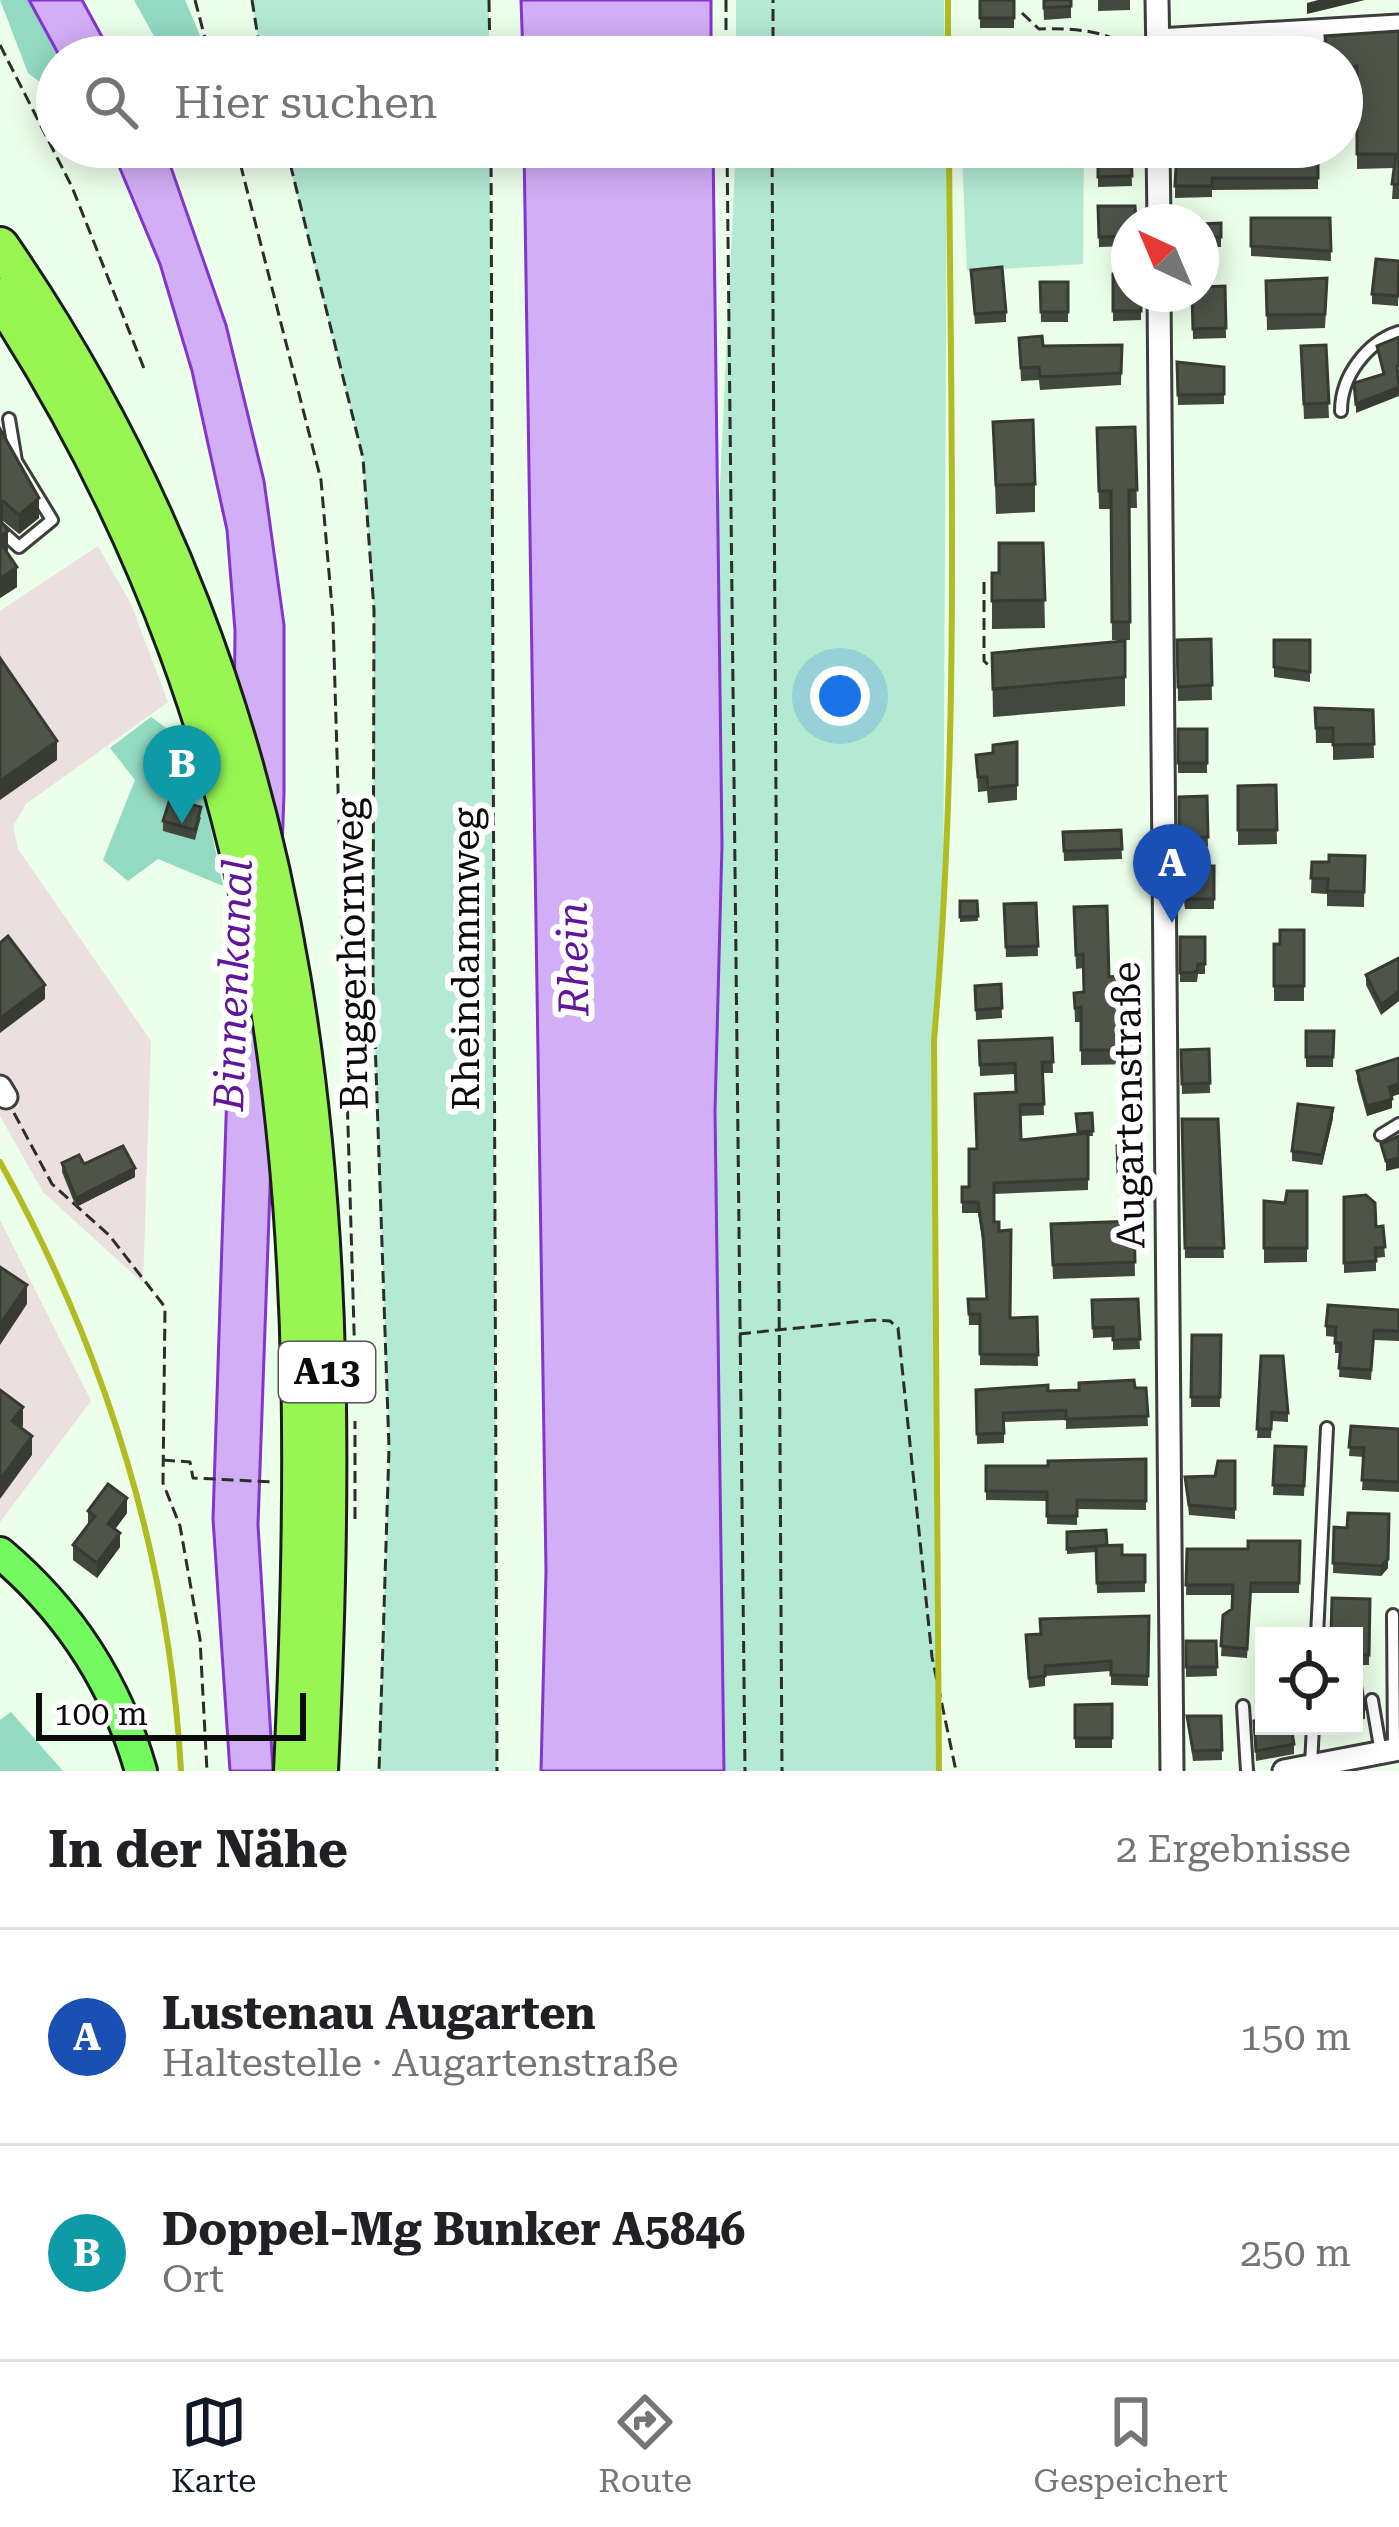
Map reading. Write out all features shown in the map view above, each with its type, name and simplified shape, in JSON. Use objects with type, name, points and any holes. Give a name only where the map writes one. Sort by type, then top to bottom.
[{"type":"highway","name":"A13","points":[[0,246],[64,345],[129,464],[208,647],[251,779],[295,974],[324,1244],[328,1502],[319,1771]]},
{"type":"highway","name":"A13","points":[[0,297],[76,422],[130,530],[216,757],[253,898],[283,1097],[303,1391],[293,1771]]},
{"type":"main road","points":[[0,1553],[52,1602],[87,1648],[121,1709],[141,1771]]},
{"type":"street","points":[[1153,36],[1157,0]]},
{"type":"street","points":[[1296,36],[1399,26]]},
{"type":"street","points":[[1159,168],[1159,204]]},
{"type":"street","name":"Augartenstraße","points":[[1159,312],[1179,1478],[1172,1771]]},
{"type":"street","points":[[1284,1771],[1320,1768],[1391,1751]]},
{"type":"lane","points":[[1341,410],[1341,389],[1376,339],[1399,332]]},
{"type":"lane","points":[[0,530],[19,547],[52,520],[16,461],[9,419]]},
{"type":"lane","points":[[1382,1135],[1399,1124]]},
{"type":"lane","points":[[1317,1627],[1327,1428]]},
{"type":"lane","points":[[1391,1751],[1393,1615]]},
{"type":"lane","points":[[1372,1700],[1391,1751]]},
{"type":"lane","points":[[1243,1706],[1246,1771]]},
{"type":"lane","points":[[1314,1735],[1320,1768]]},
{"type":"path","points":[[252,0],[258,36]]},
{"type":"path","points":[[489,0],[490,36]]},
{"type":"path","points":[[726,0],[726,36]]},
{"type":"path","points":[[773,0],[773,36]]},
{"type":"path","points":[[195,1],[204,36]]},
{"type":"path","points":[[1022,13],[1039,29],[1082,28],[1108,36]]},
{"type":"path","points":[[0,45],[36,116]]},
{"type":"path","points":[[62,168],[145,371]]},
{"type":"path","points":[[241,168],[321,480],[334,619],[355,1375]]},
{"type":"path","name":"Bruggerhornweg","points":[[291,168],[363,458],[374,610],[374,982],[389,1448],[380,1771]]},
{"type":"path","name":"Rheindammweg","points":[[491,168],[497,1771]]},
{"type":"path","points":[[727,168],[745,1771]]},
{"type":"path","points":[[772,168],[782,1771]]},
{"type":"path","points":[[984,582],[985,661],[1000,674]]},
{"type":"path","points":[[3,1092],[52,1184],[109,1235],[165,1306],[163,1483],[180,1526],[200,1639],[207,1771]]},
{"type":"path","points":[[739,1334],[777,1326],[873,1320],[890,1321],[898,1328],[932,1657],[956,1771]]},
{"type":"path","points":[[355,1419],[355,1529]]},
{"type":"path","points":[[161,1460],[190,1462],[193,1478],[278,1482]]},
{"type":"shaded area","points":[[0,0],[29,0],[49,36],[36,36],[36,79],[28,73]]},
{"type":"shaded area","points":[[134,0],[185,0],[200,36],[154,36]]},
{"type":"shaded area","points":[[98,546],[131,604],[168,702],[26,804],[13,826],[18,849],[151,1041],[143,1283],[43,1192],[0,1116],[0,611]]},
{"type":"shaded area","points":[[151,717],[194,748],[223,886],[158,859],[128,881],[103,860],[135,780],[110,748]]},
{"type":"shaded area","points":[[0,1220],[91,1401],[0,1522]]},
{"type":"shaded area","points":[[11,1712],[63,1771],[0,1771],[0,1720]]},
{"type":"green space","points":[[252,0],[489,0],[489,36],[258,36]]},
{"type":"green space","points":[[736,0],[944,0],[945,36],[736,36]]},
{"type":"green space","points":[[290,168],[490,168],[497,1771],[379,1771],[389,1448],[373,982],[374,610],[363,458]]},
{"type":"green space","points":[[735,168],[947,168],[943,939],[934,1040],[938,1771],[724,1771],[715,1111],[722,845],[718,527]]},
{"type":"green space","points":[[963,168],[1084,168],[1083,264],[967,271]]},
{"type":"water","points":[[29,0],[82,0],[102,36],[49,36]]},
{"type":"water","points":[[521,0],[711,0],[711,36],[522,36]]},
{"type":"water","name":"Binnenkanal","points":[[120,168],[171,168],[226,325],[264,481],[284,625],[284,794],[258,1525],[273,1771],[230,1771],[213,1519],[232,935],[235,631],[227,530],[192,371],[160,264]]},
{"type":"water","name":"Rhein","points":[[524,168],[713,168],[722,845],[715,1111],[724,1771],[541,1771],[546,1571]]},
{"type":"building","points":[[980,0],[1014,0],[1014,18],[980,18]]},
{"type":"building","points":[[1044,0],[1071,0],[1071,6],[1044,8]]},
{"type":"building","points":[[1399,31],[1399,185],[1392,184],[1396,154],[1363,154],[1363,36],[1325,36]]},
{"type":"building","points":[[1098,168],[1132,168],[1132,176],[1098,177]]},
{"type":"building","points":[[1176,168],[1318,168],[1318,178],[1212,178],[1212,186],[1175,186]]},
{"type":"building","points":[[1098,206],[1111,206],[1111,237],[1099,237]]},
{"type":"building","points":[[1251,218],[1330,218],[1331,251],[1251,246]]},
{"type":"building","points":[[1376,259],[1399,261],[1398,296],[1372,294]]},
{"type":"building","points":[[1002,267],[1006,312],[975,314],[971,270]]},
{"type":"building","points":[[1327,278],[1325,314],[1267,315],[1266,281]]},
{"type":"building","points":[[1040,282],[1068,282],[1068,312],[1041,312]]},
{"type":"building","points":[[1219,286],[1225,286],[1226,328],[1193,329],[1193,312],[1219,312]]},
{"type":"building","points":[[1042,336],[1043,346],[1122,345],[1121,373],[1040,377],[1039,367],[1021,368],[1019,338]]},
{"type":"building","points":[[1399,337],[1399,387],[1356,404],[1354,383],[1384,374],[1377,346]]},
{"type":"building","points":[[1326,345],[1329,403],[1304,404],[1301,346]]},
{"type":"building","points":[[1177,362],[1224,367],[1224,394],[1178,395]]},
{"type":"building","points":[[1033,420],[1035,484],[996,485],[993,422]]},
{"type":"building","points":[[1135,427],[1137,490],[1129,490],[1130,622],[1112,622],[1111,491],[1099,491],[1097,428]]},
{"type":"building","points":[[0,429],[39,498],[19,515],[0,503]]},
{"type":"building","points":[[0,542],[17,567],[0,579]]},
{"type":"building","points":[[999,543],[1043,543],[1045,600],[992,601]]},
{"type":"building","points":[[1211,639],[1212,685],[1178,687],[1177,640]]},
{"type":"building","points":[[1274,640],[1310,640],[1310,672],[1274,667]]},
{"type":"building","points":[[1125,641],[1125,677],[993,689],[992,653]]},
{"type":"building","points":[[0,658],[57,741],[0,781]]},
{"type":"building","points":[[1315,708],[1373,710],[1374,744],[1333,745],[1333,728],[1316,728]]},
{"type":"building","points":[[1178,729],[1207,729],[1207,763],[1178,763]]},
{"type":"building","points":[[1017,742],[1017,785],[988,788],[987,777],[978,777],[976,755],[993,753],[993,745]]},
{"type":"building","points":[[1276,785],[1277,830],[1238,830],[1238,786]]},
{"type":"building","points":[[1207,796],[1208,837],[1179,838],[1179,797]]},
{"type":"building","points":[[170,799],[201,807],[195,830],[163,821]]},
{"type":"building","points":[[1121,830],[1122,849],[1064,851],[1063,832]]},
{"type":"building","points":[[1329,855],[1365,856],[1364,892],[1327,891],[1328,879],[1311,878],[1312,862],[1329,862]]},
{"type":"building","points":[[1185,866],[1214,866],[1214,899],[1185,899],[1180,871]]},
{"type":"building","points":[[960,901],[977,901],[978,916],[960,917]]},
{"type":"building","points":[[1036,903],[1038,946],[1006,947],[1004,904]]},
{"type":"building","points":[[1107,906],[1109,977],[1118,976],[1119,992],[1141,992],[1141,1050],[1081,1050],[1081,1007],[1075,1008],[1074,993],[1084,992],[1083,954],[1076,955],[1074,907]]},
{"type":"building","points":[[1280,930],[1304,930],[1304,986],[1274,986],[1274,944],[1280,944]]},
{"type":"building","points":[[8,936],[45,985],[0,1018],[0,943]]},
{"type":"building","points":[[1180,937],[1205,937],[1205,964],[1198,964],[1197,972],[1180,973]]},
{"type":"building","points":[[1399,958],[1399,991],[1381,1005],[1366,975]]},
{"type":"building","points":[[1001,984],[1002,1008],[976,1010],[975,986]]},
{"type":"building","points":[[1306,1031],[1334,1031],[1333,1057],[1306,1057]]},
{"type":"building","points":[[1052,1038],[1053,1062],[1042,1062],[1044,1104],[1020,1105],[1021,1140],[1088,1133],[1088,1179],[994,1183],[994,1222],[999,1222],[999,1231],[1011,1230],[1010,1318],[1037,1317],[1038,1355],[980,1354],[980,1314],[969,1314],[968,1299],[987,1299],[983,1235],[978,1202],[962,1202],[962,1187],[969,1187],[969,1149],[977,1149],[975,1094],[1016,1092],[1015,1063],[980,1065],[979,1041]]},
{"type":"building","points":[[1209,1049],[1210,1083],[1182,1084],[1181,1050]]},
{"type":"building","points":[[1399,1058],[1399,1084],[1389,1087],[1392,1099],[1367,1106],[1357,1071]]},
{"type":"building","points":[[1144,1087],[1144,1116],[1120,1117],[1120,1088]]},
{"type":"building","points":[[1298,1104],[1333,1108],[1322,1155],[1292,1151]]},
{"type":"building","points":[[1092,1113],[1093,1131],[1078,1132],[1076,1114]]},
{"type":"building","points":[[1182,1119],[1218,1119],[1224,1248],[1185,1248]]},
{"type":"building","points":[[1399,1136],[1399,1158],[1386,1161],[1381,1144]]},
{"type":"building","points":[[1143,1145],[1144,1172],[1118,1173],[1117,1146]]},
{"type":"building","points":[[123,1146],[135,1168],[76,1198],[62,1163],[79,1155],[84,1164]]},
{"type":"building","points":[[1287,1191],[1307,1191],[1307,1248],[1264,1248],[1264,1201],[1285,1203]]},
{"type":"building","points":[[1366,1195],[1375,1203],[1376,1227],[1383,1226],[1385,1247],[1375,1248],[1376,1261],[1344,1263],[1344,1197]]},
{"type":"building","points":[[1134,1221],[1135,1262],[1053,1265],[1051,1224]]},
{"type":"building","points":[[0,1267],[27,1285],[0,1325]]},
{"type":"building","points":[[1138,1299],[1140,1339],[1113,1340],[1113,1327],[1093,1328],[1092,1300]]},
{"type":"building","points":[[1328,1305],[1399,1310],[1399,1331],[1374,1330],[1371,1370],[1339,1368],[1341,1343],[1335,1343],[1336,1327],[1326,1326]]},
{"type":"building","points":[[1192,1335],[1221,1335],[1220,1397],[1191,1397]]},
{"type":"building","points":[[1261,1356],[1283,1356],[1288,1413],[1272,1412],[1271,1429],[1257,1429]]},
{"type":"building","points":[[1134,1380],[1135,1388],[1146,1388],[1148,1416],[1066,1419],[1066,1410],[1003,1413],[1004,1433],[977,1434],[976,1390],[1048,1385],[1048,1391],[1079,1390],[1079,1383]]},
{"type":"building","points":[[0,1390],[23,1407],[12,1421],[32,1436],[0,1480]]},
{"type":"building","points":[[1351,1426],[1399,1429],[1399,1482],[1362,1480],[1364,1448],[1349,1447]]},
{"type":"building","points":[[1275,1446],[1306,1447],[1304,1486],[1273,1485]]},
{"type":"building","points":[[1146,1459],[1146,1501],[1077,1500],[1077,1516],[1047,1516],[1047,1492],[986,1491],[986,1466]]},
{"type":"building","points":[[1218,1461],[1235,1461],[1235,1509],[1189,1505],[1185,1477],[1215,1476]]},
{"type":"building","points":[[108,1484],[127,1498],[108,1524],[120,1533],[97,1563],[73,1545],[95,1516],[88,1511]]},
{"type":"building","points":[[1348,1513],[1389,1514],[1388,1559],[1381,1566],[1333,1563],[1334,1527],[1347,1528]]},
{"type":"building","points":[[1106,1530],[1107,1545],[1067,1549],[1067,1532]]},
{"type":"building","points":[[1248,1541],[1300,1541],[1299,1583],[1251,1583],[1247,1649],[1221,1646],[1223,1615],[1232,1609],[1233,1585],[1186,1585],[1187,1549],[1248,1549]]},
{"type":"building","points":[[1122,1545],[1122,1555],[1145,1555],[1145,1582],[1097,1583],[1096,1546]]},
{"type":"building","points":[[1332,1598],[1370,1599],[1369,1655],[1363,1655],[1363,1627],[1331,1627]]},
{"type":"building","points":[[1149,1616],[1148,1676],[1111,1675],[1111,1661],[1045,1666],[1045,1676],[1029,1678],[1026,1635],[1041,1634],[1040,1619]]},
{"type":"building","points":[[1186,1641],[1216,1641],[1217,1667],[1186,1667]]},
{"type":"building","points":[[1112,1704],[1112,1738],[1075,1738],[1075,1705]]},
{"type":"building","points":[[1187,1716],[1221,1716],[1222,1750],[1193,1751]]},
{"type":"building","points":[[1254,1721],[1255,1735],[1292,1735],[1294,1744],[1256,1751]]},
{"type":"railway","points":[[948,0],[948,36]]},
{"type":"railway","points":[[939,1771],[934,1040],[951,706],[949,168]]},
{"type":"railway","points":[[0,1162],[71,1307],[125,1456],[162,1611],[181,1771]]},
{"type":"place","name":"Doppel-Mg Bunker A5846","points":[[182,824]]},
{"type":"place","name":"Lustenau Augarten","points":[[1172,923]]}]
